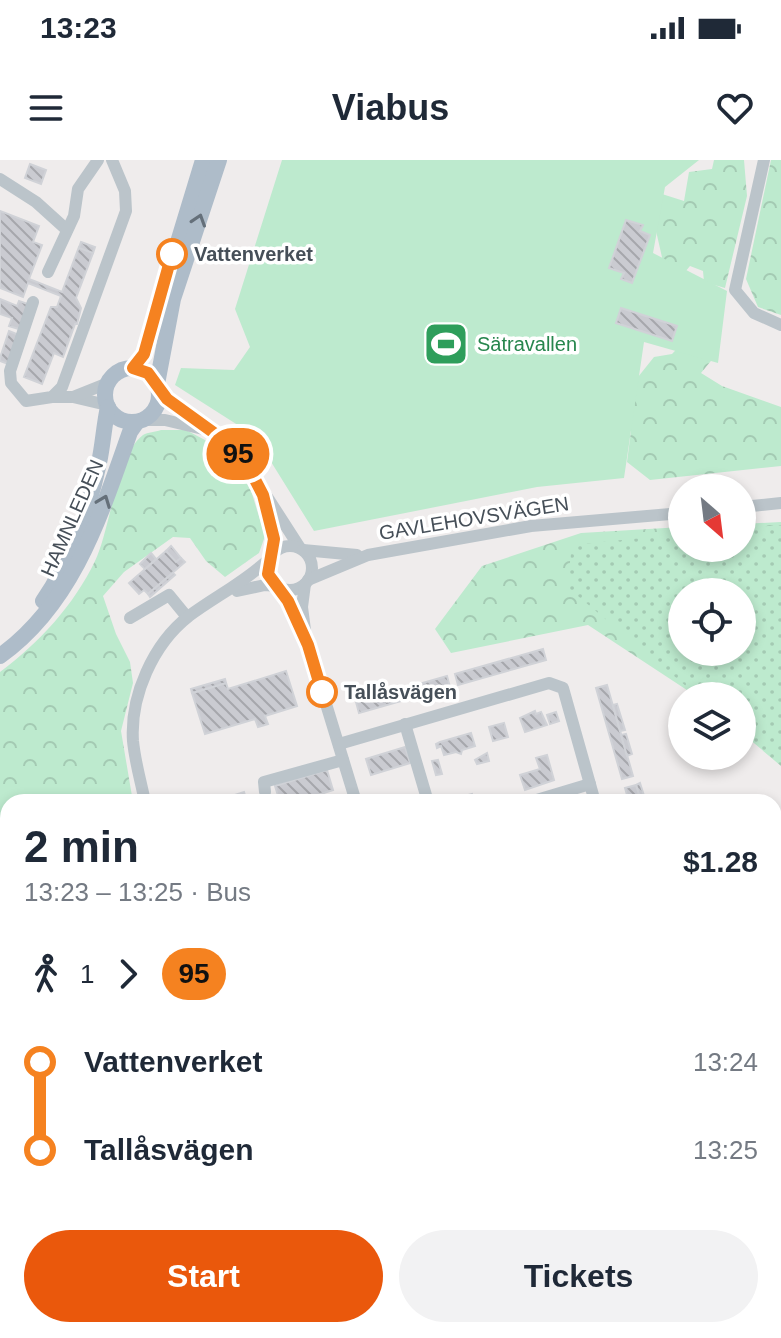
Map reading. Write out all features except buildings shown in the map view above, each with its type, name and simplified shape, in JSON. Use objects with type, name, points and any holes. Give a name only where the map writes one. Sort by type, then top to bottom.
[{"type":"main road","points":[[133,368],[144,354],[203,160]]},
{"type":"main road","points":[[158,387],[148,373],[133,368],[118,372],[105,390],[107,406],[119,420],[141,421],[157,407],[173,299],[219,160]]},
{"type":"main road","name":"HAMNLEDEN","points":[[0,653],[36,611],[61,572],[99,463],[107,406]]},
{"type":"main road","name":"HAMNLEDEN","points":[[0,653],[26,635],[44,617],[70,579],[100,513],[130,432],[141,421]]},
{"type":"street","points":[[48,272],[74,216],[78,189],[98,160]]},
{"type":"street","points":[[52,397],[62,387],[126,211],[125,191],[112,160]]},
{"type":"street","points":[[764,160],[735,290],[754,313],[781,325]]},
{"type":"street","points":[[0,179],[36,202],[67,230]]},
{"type":"street","points":[[33,302],[10,371],[11,383],[26,401],[73,397],[107,406]]},
{"type":"street","points":[[73,397],[108,383]]},
{"type":"street","points":[[158,387],[167,399],[242,458],[263,495],[308,555],[312,567],[302,607],[308,645],[354,794]]},
{"type":"street","points":[[141,421],[165,420],[210,430]]},
{"type":"street","points":[[263,495],[274,539],[268,574],[308,645]]},
{"type":"street","points":[[756,506],[781,503]]},
{"type":"street","name":"GAVLEHOVSVÄGEN","points":[[307,582],[341,564],[368,555],[531,526],[668,514]]},
{"type":"street","points":[[143,794],[133,743],[133,720],[152,661],[187,617],[247,580],[282,547],[301,549]]},
{"type":"street","name":"GAVLEHOVSVÄGEN","points":[[301,549],[368,555]]},
{"type":"street","points":[[223,596],[265,585],[293,590],[307,582]]},
{"type":"street","points":[[130,618],[169,595],[187,617]]},
{"type":"street","points":[[339,744],[549,683],[563,688],[593,794]]},
{"type":"street","points":[[405,724],[426,794]]},
{"type":"street","points":[[265,792],[264,782],[343,760]]},
{"type":"street","points":[[557,794],[590,784]]},
{"type":"green space","name":"Sätravallen","points":[[282,160],[699,160],[665,187],[653,253],[727,291],[718,363],[644,342],[624,478],[537,487],[314,531],[255,436],[175,385],[181,368],[234,370],[250,347],[235,309]]},
{"type":"green space","points":[[714,160],[744,160],[747,196],[725,288],[704,282],[703,271],[690,266],[685,272],[664,266],[654,222],[662,194],[684,201],[689,172],[712,169]]},
{"type":"green space","points":[[771,160],[781,160],[781,315],[758,307],[746,279]]},
{"type":"green space","points":[[691,334],[715,356],[701,373],[722,386],[781,407],[781,466],[706,474],[668,474],[668,478],[650,480],[627,462],[631,431],[622,428],[630,387],[654,357],[672,354]]},
{"type":"green space","points":[[186,430],[205,440],[249,484],[265,536],[259,553],[225,577],[206,561],[190,538],[173,537],[124,572],[103,596],[130,662],[133,683],[121,731],[132,794],[0,794],[0,672],[42,636],[77,593],[95,561],[127,458],[134,445],[147,433]]},
{"type":"green space","points":[[781,522],[781,752],[756,716],[756,682],[675,682],[588,625],[451,653],[435,629],[482,566],[581,533],[668,528],[668,562],[756,562],[756,523]]},
{"type":"green space","points":[[781,525],[781,766],[756,745],[756,682],[681,682],[567,587],[572,545],[668,535],[668,562],[756,562],[756,527]]},
{"type":"bus line","name":"95","points":[[172,254],[144,354],[133,368],[148,373],[167,399],[221,438],[250,470],[263,495],[274,539],[268,574],[288,601],[308,645],[322,692]]},
{"type":"place","name":"Vattenverket","points":[[172,254]]},
{"type":"place","name":"Sätravallen","points":[[446,344]]},
{"type":"place","name":"Tallåsvägen","points":[[322,692]]}]
